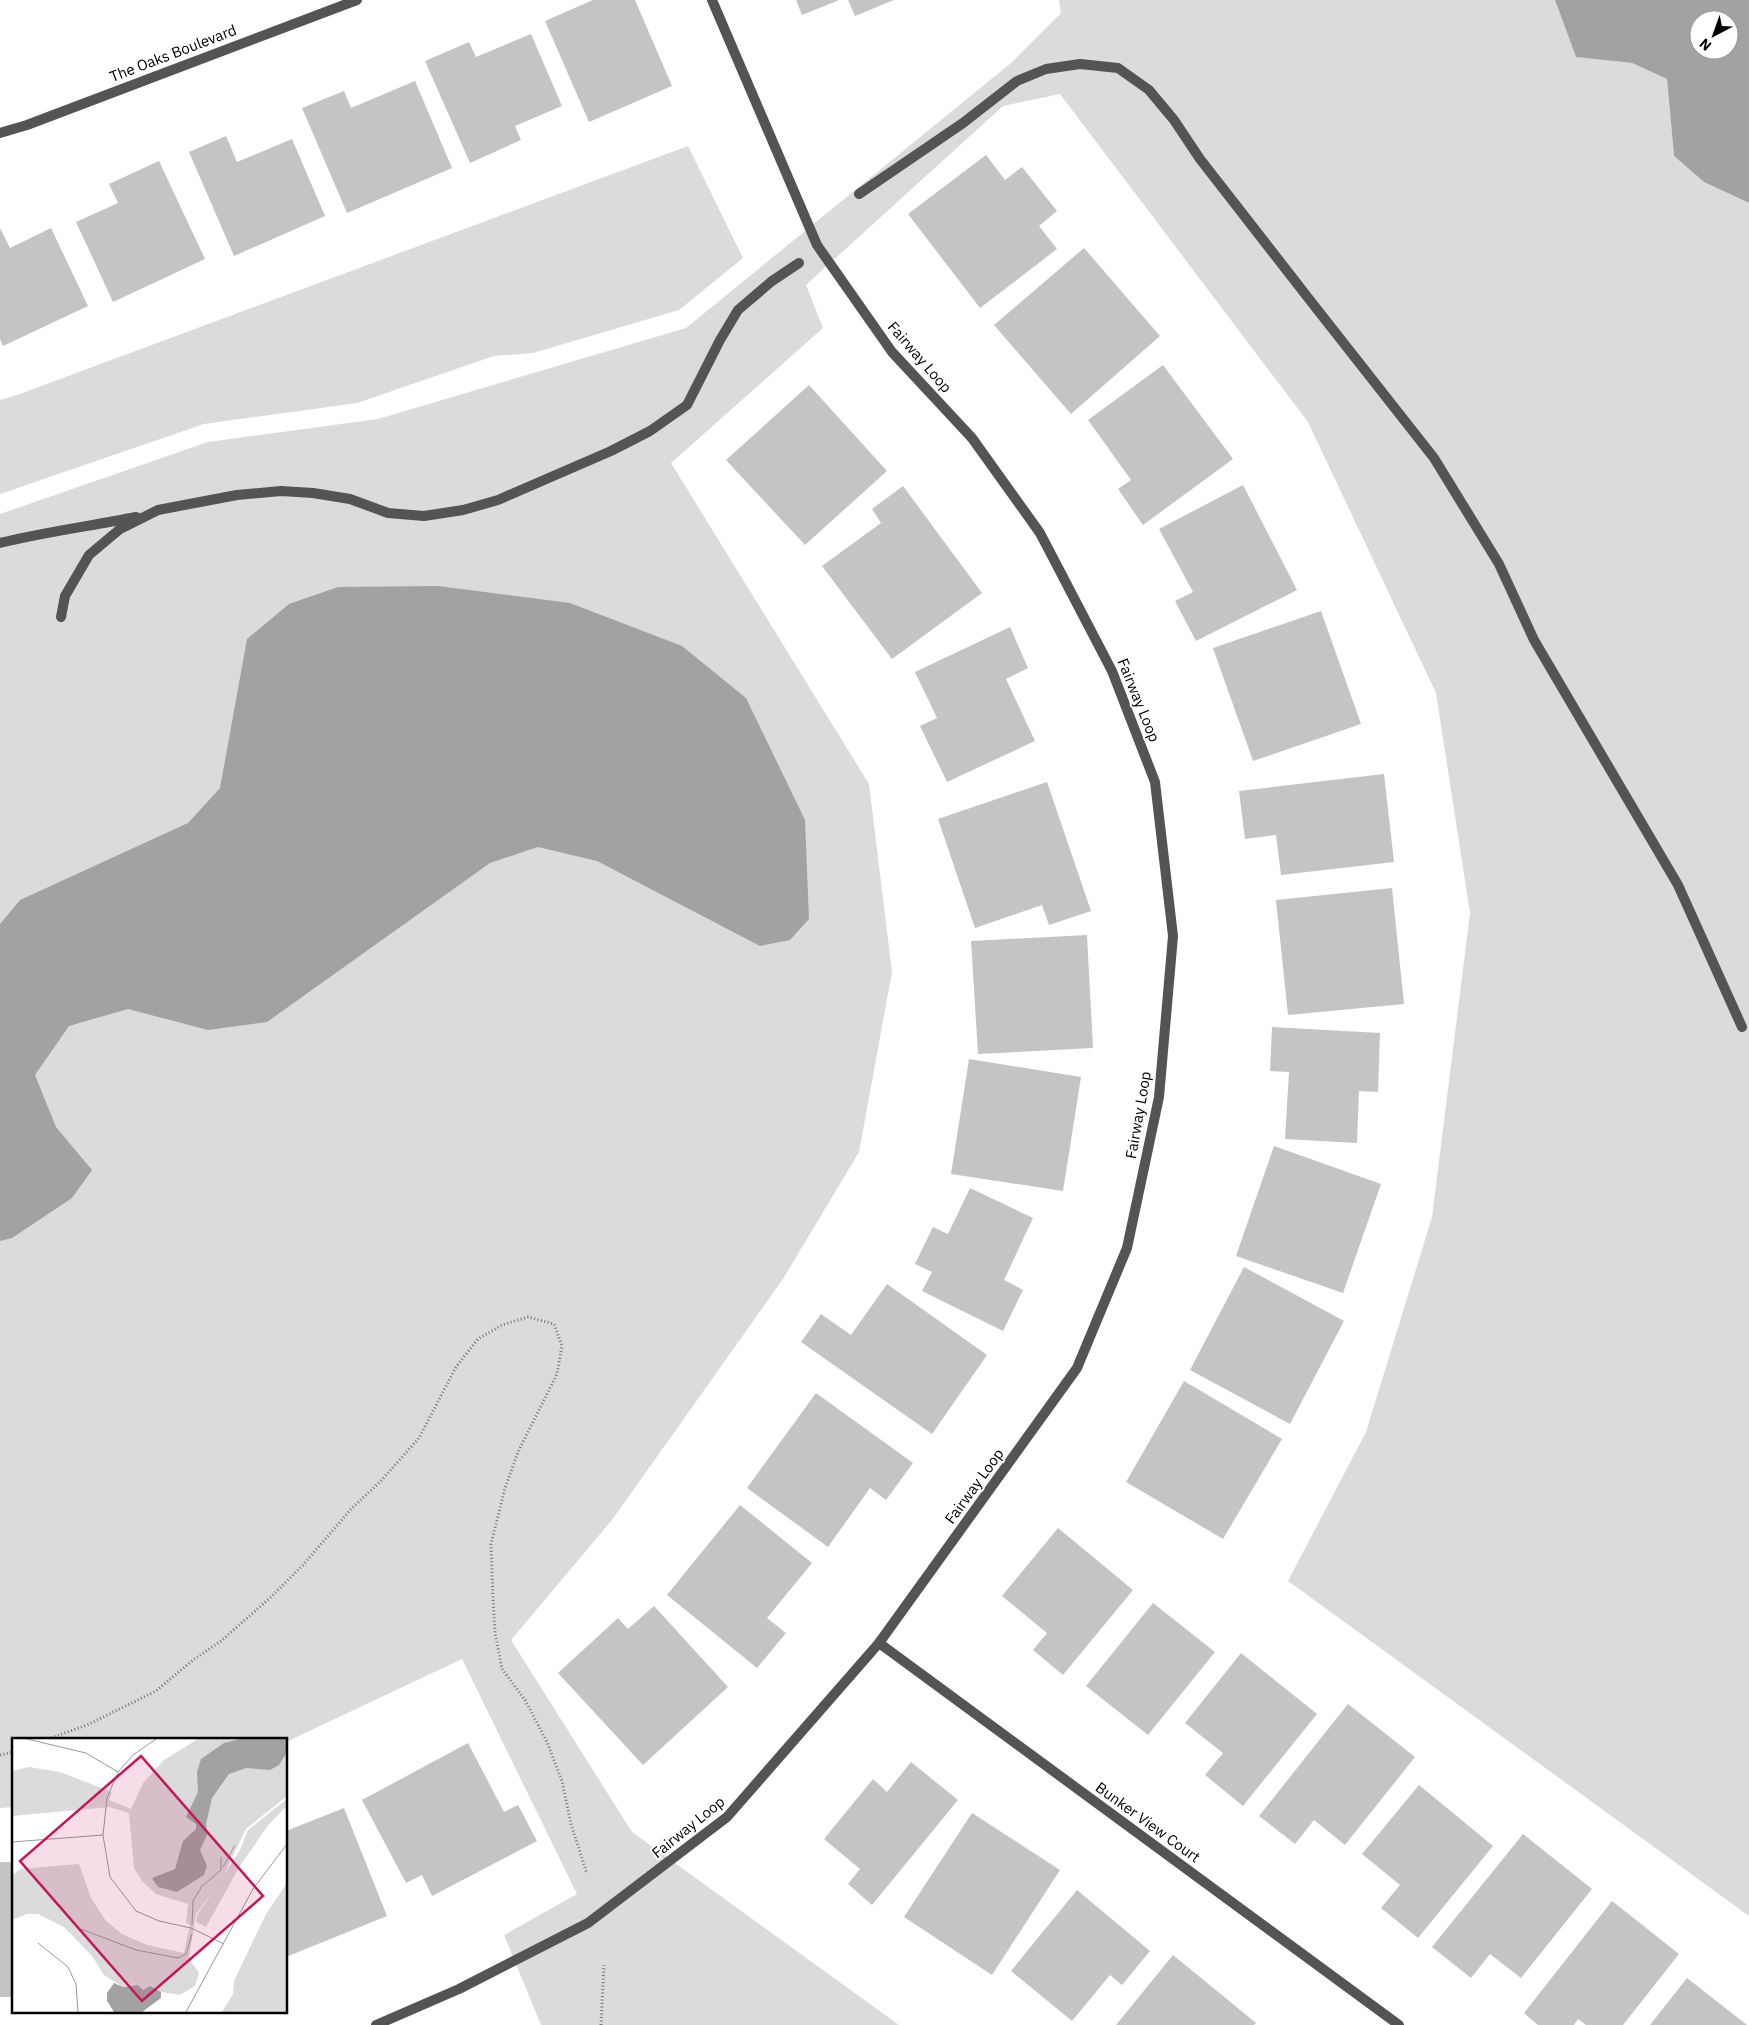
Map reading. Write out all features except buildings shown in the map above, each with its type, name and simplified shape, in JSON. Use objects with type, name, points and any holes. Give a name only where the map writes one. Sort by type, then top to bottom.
[{"type":"street","name":"The Oaks Boulevard","points":[[0,133],[36,122],[357,0]]},
{"type":"street","name":"Fairway Loop","points":[[376,2025],[459,1989],[588,1923],[596,1917],[727,1817],[879,1643],[1077,1368],[1127,1248],[1159,1097],[1173,936],[1155,782],[1112,671],[1040,533],[972,438],[892,352],[817,245],[712,0]]},
{"type":"street","points":[[859,194],[962,123],[1017,82],[1046,69],[1080,64],[1118,68],[1149,90],[1434,458],[1499,564],[1534,640],[1678,885],[1742,1027]]},
{"type":"street","points":[[61,617],[65,596],[89,555],[120,529],[158,510],[228,496],[281,491],[313,493],[350,499],[388,513],[424,516],[462,510],[498,500],[611,452],[650,431],[687,405],[720,340],[738,310],[772,281],[799,263]]},
{"type":"street","points":[[0,543],[39,533],[147,515]]},
{"type":"street","name":"Bunker View Court","points":[[879,1643],[1399,2025]]},
{"type":"path","points":[[51,1738],[87,1725],[156,1691],[193,1660],[221,1641],[271,1597],[419,1438],[456,1367],[478,1339],[502,1325],[528,1317],[554,1324],[562,1346],[556,1374],[518,1452],[505,1488],[491,1544],[495,1632],[502,1669],[525,1700],[547,1742],[562,1780],[571,1824],[587,1874]]},
{"type":"path","points":[[601,2025],[604,1965]]},
{"type":"shaded area","points":[[1059,0],[1555,0],[1576,57],[1632,63],[1667,79],[1674,156],[1704,182],[1749,203],[1749,1916],[1288,1581],[1366,1432],[1432,1217],[1470,913],[1436,693],[1308,422],[1060,94],[1003,106],[806,285],[823,328],[671,463],[869,784],[892,972],[859,1152],[783,1279],[612,1520],[511,1640],[632,1832],[899,2025],[541,2025],[504,1935],[577,1894],[462,1659],[288,1741],[288,1738],[12,1738],[12,1807],[0,1808],[0,514],[208,442],[378,419],[686,328],[1011,63],[1061,13]]},
{"type":"shaded area","points":[[1555,0],[1749,0],[1749,203],[1704,182],[1674,156],[1667,79],[1632,63],[1576,57]]},
{"type":"shaded area","points":[[688,146],[743,258],[679,310],[533,353],[494,356],[357,403],[204,424],[0,494],[0,400]]},
{"type":"shaded area","points":[[438,586],[570,603],[682,646],[746,698],[805,820],[809,919],[790,940],[760,946],[597,861],[538,847],[490,863],[267,1022],[208,1030],[128,1009],[69,1026],[35,1075],[56,1127],[92,1170],[72,1198],[12,1238],[0,1241],[0,924],[20,900],[188,823],[220,788],[247,639],[289,604],[338,587]]}]
